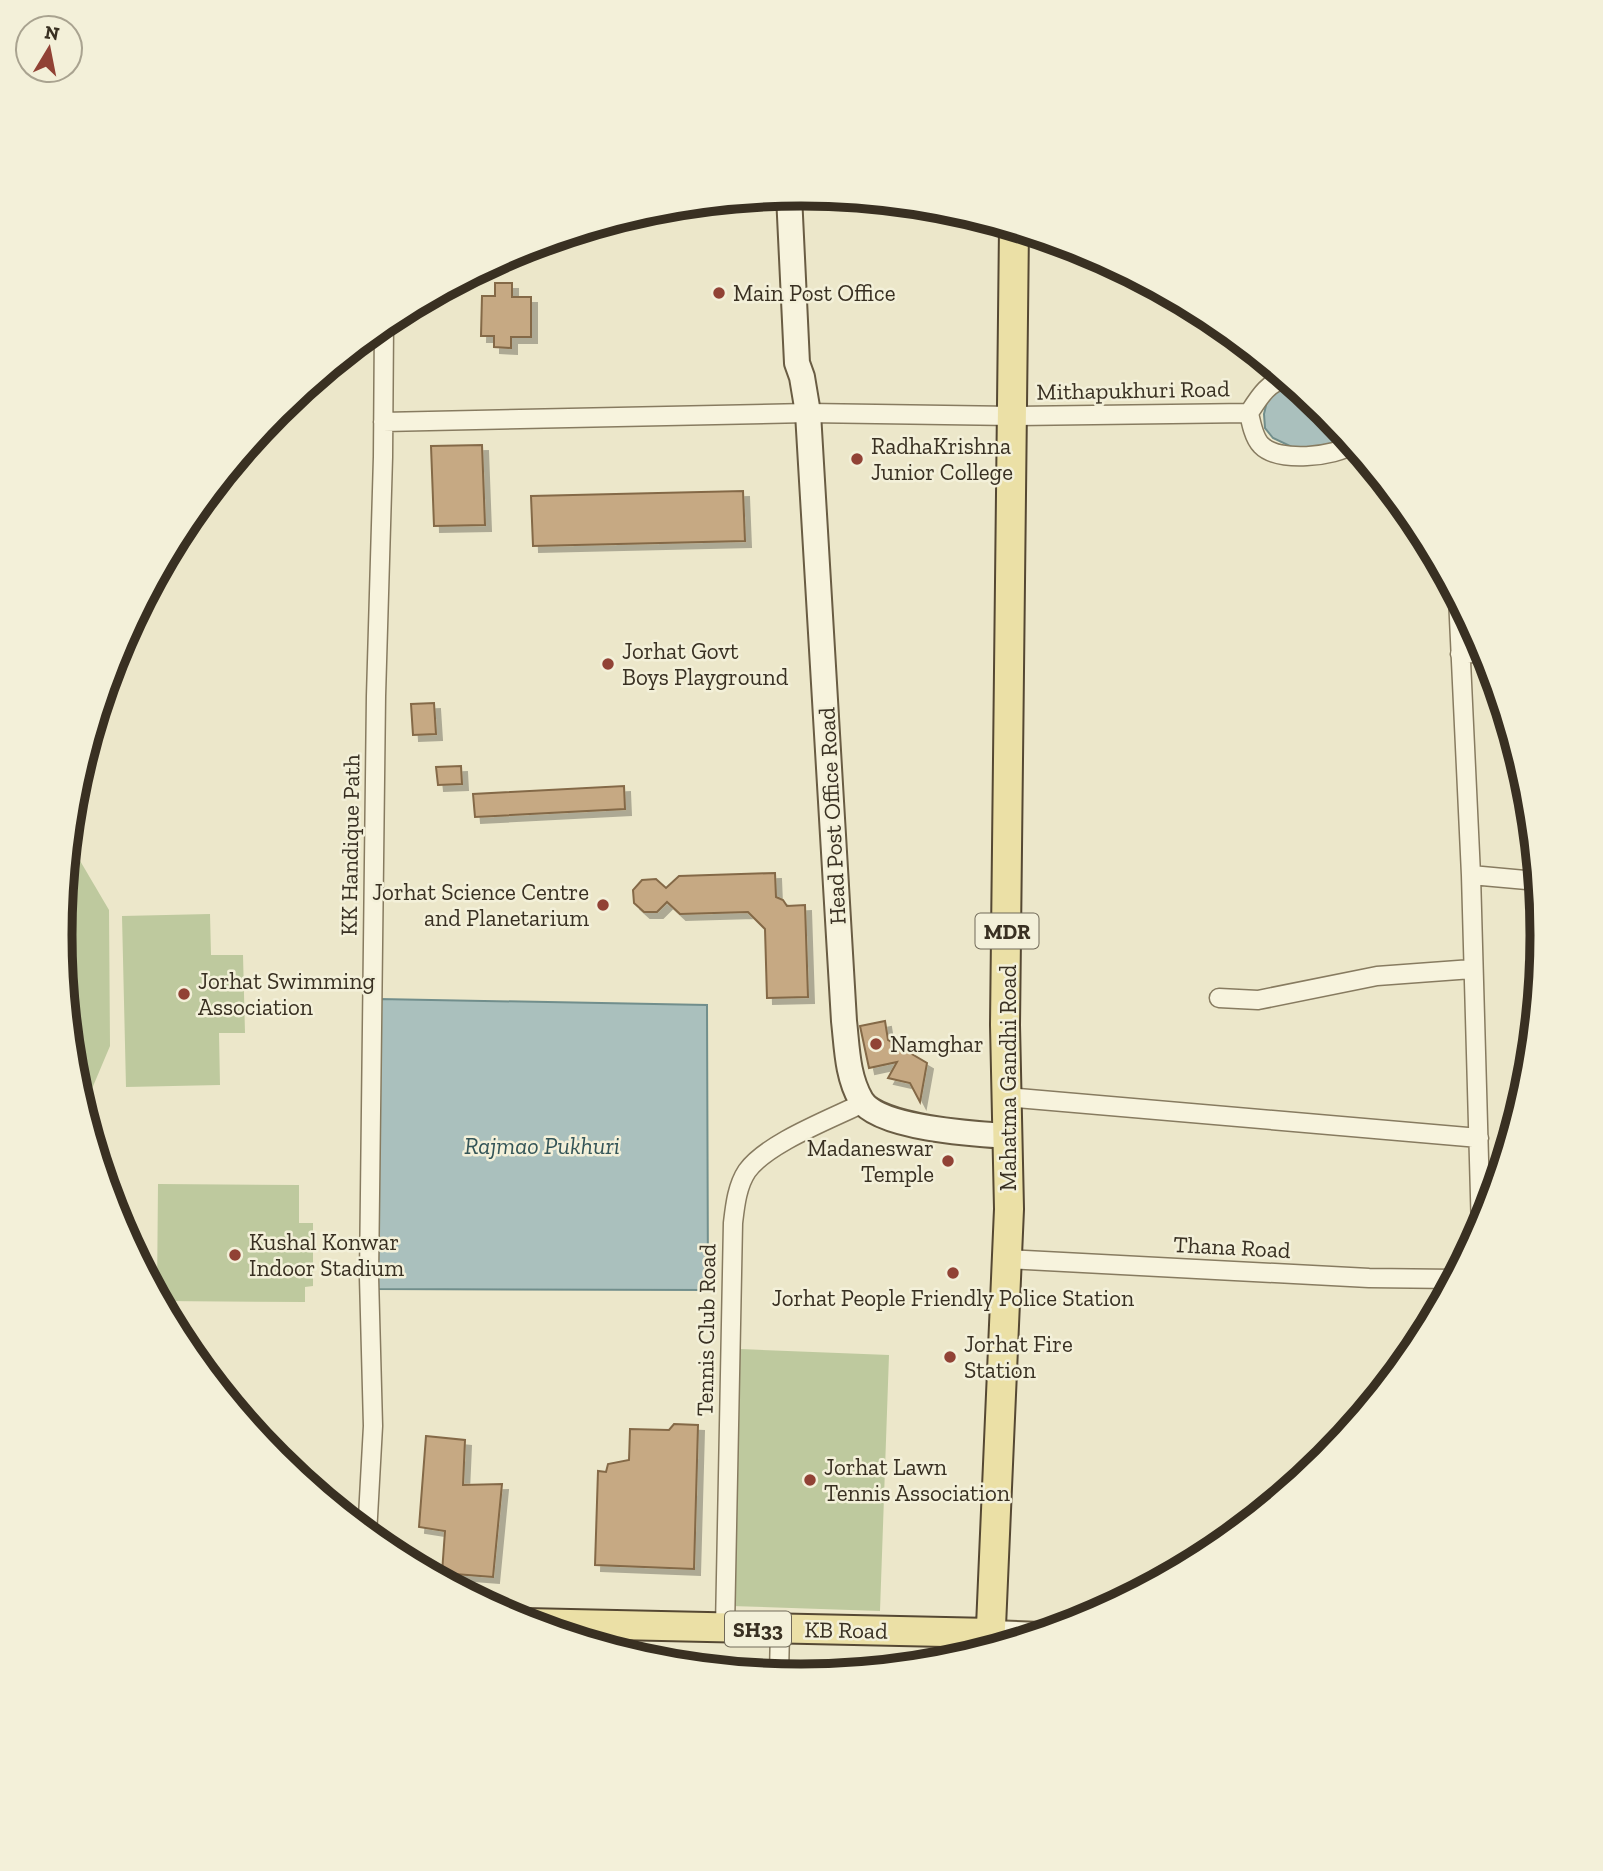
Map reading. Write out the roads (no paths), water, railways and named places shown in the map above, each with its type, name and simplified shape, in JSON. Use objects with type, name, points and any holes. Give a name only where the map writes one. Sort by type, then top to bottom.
[{"type":"main road","name":"Mahatma Gandhi Road","points":[[990,1640],[1009,1209],[1006,1097],[1014,238]]},
{"type":"main road","name":"KB Road","points":[[559,1624],[780,1629],[983,1642]]},
{"type":"street","name":"Head Post Office Road","points":[[790,206],[797,363],[808,413],[844,1021],[852,1081],[863,1103]]},
{"type":"street","name":"Head Post Office Road","points":[[800,206],[807,363],[802,377]]},
{"type":"street","name":"KK Handique Path","points":[[369,1522],[373,1426],[369,1277],[376,696],[384,338]]},
{"type":"street","points":[[1249,413],[1276,381]]},
{"type":"street","name":"Mithapukhuri Road","points":[[383,422],[808,413],[1013,416],[1249,413],[1261,445],[1270,450],[1306,456],[1336,452],[1345,448]]},
{"type":"street","points":[[1459,619],[1471,875],[1480,1203]]},
{"type":"street","points":[[1460,654],[1475,653]]},
{"type":"street","points":[[1471,875],[1529,880]]},
{"type":"street","points":[[1219,998],[1258,1000],[1377,976],[1472,969]]},
{"type":"street","points":[[1006,1097],[1479,1138]]},
{"type":"street","points":[[863,1103],[896,1122],[1007,1136]]},
{"type":"street","name":"Tennis Club Road","points":[[725,1628],[733,1223],[737,1196],[747,1171],[764,1153],[863,1103]]},
{"type":"street","name":"Thana Road","points":[[1007,1259],[1356,1278],[1445,1279]]},
{"type":"street","points":[[779,1665],[780,1629]]},
{"type":"water","points":[[1284,388],[1318,419],[1340,443],[1338,446],[1294,448],[1273,438],[1265,428],[1264,414],[1274,389]]},
{"type":"water","name":"Rajmao Pukhuri","points":[[379,999],[707,1005],[708,1290],[374,1289]]},
{"type":"place","name":"Main Post Office","points":[[719,293]]},
{"type":"place","name":"RadhaKrishna Junior College","points":[[857,459]]},
{"type":"place","name":"Jorhat Govt Boys Playground","points":[[608,664]]},
{"type":"place","name":"Jorhat Science Centre and Planetarium","points":[[603,905]]},
{"type":"place","name":"Jorhat Swimming Association","points":[[184,994]]},
{"type":"place","name":"Namghar","points":[[876,1044]]},
{"type":"place","name":"Madaneswar Temple","points":[[948,1161]]},
{"type":"place","name":"Kushal Konwar Indoor Stadium","points":[[235,1255]]},
{"type":"place","name":"Jorhat People Friendly Police Station","points":[[953,1273]]},
{"type":"place","name":"Jorhat Fire Station","points":[[950,1357]]},
{"type":"place","name":"Jorhat Lawn Tennis Association","points":[[810,1480]]}]
